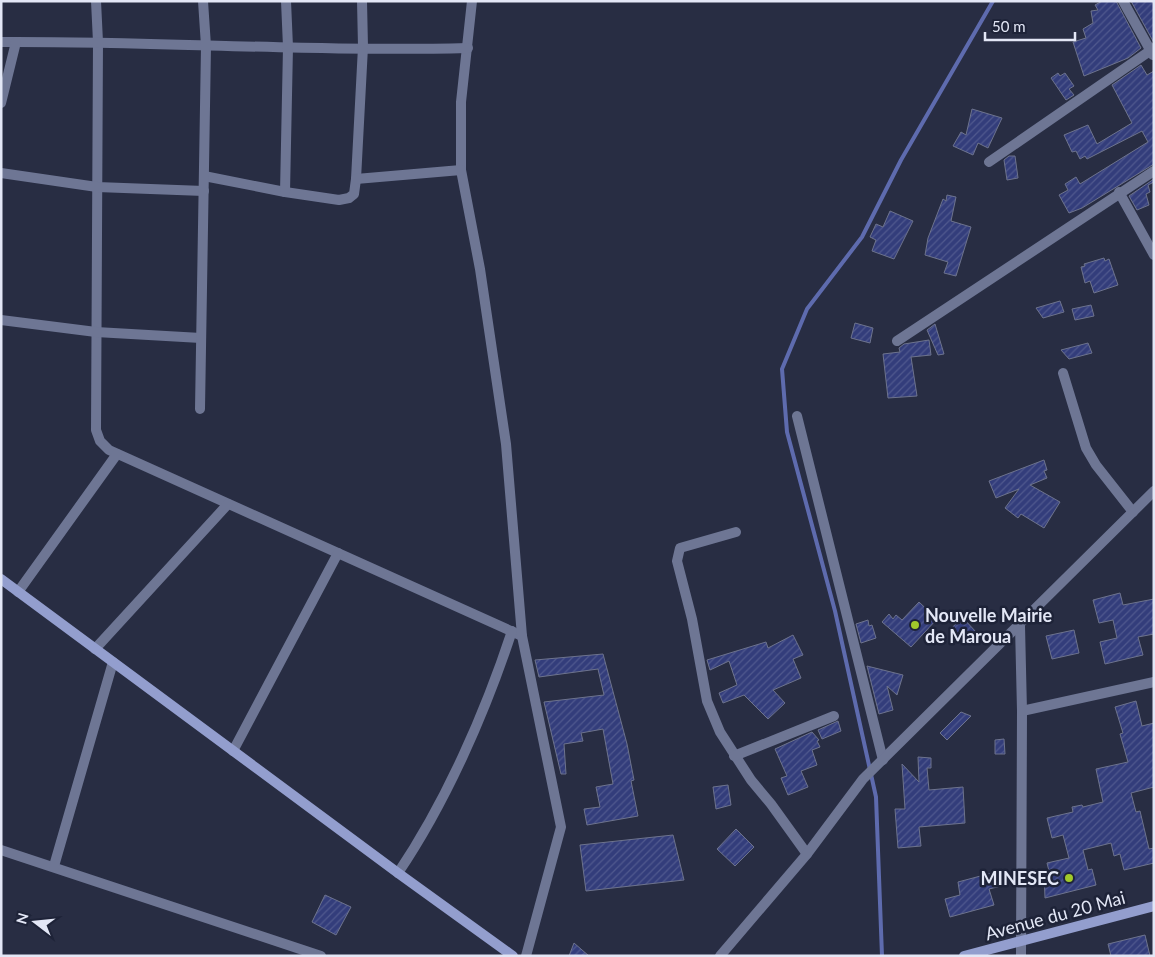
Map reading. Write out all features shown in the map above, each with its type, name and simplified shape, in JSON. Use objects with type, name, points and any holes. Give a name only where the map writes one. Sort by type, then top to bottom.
[{"type":"street","points":[[96,1],[98,42],[96,430],[100,441],[109,450],[117,454],[517,634]]},
{"type":"street","points":[[200,409],[206,46],[203,1]]},
{"type":"street","points":[[285,192],[288,47],[286,1]]},
{"type":"street","points":[[204,176],[285,192],[339,200],[349,198],[354,194],[363,47],[362,1]]},
{"type":"street","points":[[472,1],[468,48],[460,102],[461,170],[480,269],[506,444],[517,634],[561,827],[526,956]]},
{"type":"street","points":[[989,162],[1153,51],[1123,1]]},
{"type":"street","points":[[1,42],[98,42],[206,46],[408,49],[468,48]]},
{"type":"street","points":[[1,103],[16,42]]},
{"type":"street","points":[[356,179],[461,170]]},
{"type":"street","points":[[897,341],[1119,192],[1154,171]]},
{"type":"street","points":[[1,173],[97,187],[204,191]]},
{"type":"street","points":[[1119,192],[1154,255]]},
{"type":"street","points":[[1,320],[96,332],[201,338]]},
{"type":"street","points":[[1063,372],[1086,448],[1096,465],[1132,512]]},
{"type":"street","points":[[798,416],[880,762]]},
{"type":"street","points":[[18,592],[117,454]]},
{"type":"street","points":[[720,956],[807,854],[863,779],[1020,626],[1154,491]]},
{"type":"street","points":[[95,649],[228,504]]},
{"type":"street","points":[[736,532],[680,548],[676,561],[692,618],[707,701],[720,732],[734,756],[807,854]]},
{"type":"street","points":[[233,751],[338,553]]},
{"type":"street","points":[[1,579],[513,956]]},
{"type":"street","points":[[1020,626],[1022,711],[1021,956]]},
{"type":"street","points":[[398,873],[420,841],[517,634]]},
{"type":"street","points":[[54,866],[113,662]]},
{"type":"street","points":[[1022,711],[1154,682]]},
{"type":"street","points":[[734,756],[834,716]]},
{"type":"street","points":[[1,850],[321,956]]},
{"type":"street","name":"Avenue du 20 Mai","points":[[964,956],[1154,906]]},
{"type":"building","points":[[1102,1],[1116,1],[1141,48],[1128,58],[1084,76],[1073,42],[1086,38],[1083,29],[1093,23],[1091,11],[1098,10],[1095,5]]},
{"type":"building","points":[[1131,1],[1154,1],[1154,41],[1153,41]]},
{"type":"building","points":[[1141,65],[1147,75],[1154,71],[1154,164],[1082,208],[1069,213],[1059,195],[1068,190],[1065,184],[1076,177],[1080,184],[1148,142],[1142,131],[1087,159],[1085,156],[1080,159],[1076,151],[1072,152],[1064,135],[1088,125],[1097,144],[1132,123],[1112,85]]},
{"type":"building","points":[[1058,73],[1060,76],[1065,73],[1074,86],[1069,89],[1074,95],[1066,100],[1051,78]]},
{"type":"building","points":[[972,109],[1002,118],[988,148],[978,143],[973,155],[953,146],[961,132],[966,135]]},
{"type":"building","points":[[1009,156],[1015,156],[1018,178],[1007,180],[1004,160]]},
{"type":"building","points":[[1154,179],[1154,182],[1148,185],[1150,192],[1146,194],[1149,205],[1137,210],[1129,196]]},
{"type":"building","points":[[947,195],[956,197],[951,221],[971,227],[956,276],[944,273],[948,262],[925,255],[928,238],[943,199],[946,201]]},
{"type":"building","points":[[890,211],[913,221],[894,259],[872,251],[876,240],[870,237],[876,224],[883,227]]},
{"type":"building","points":[[1104,258],[1105,261],[1109,259],[1118,285],[1094,293],[1090,281],[1085,283],[1081,267],[1085,266],[1084,264]]},
{"type":"building","points":[[1060,301],[1064,312],[1043,318],[1036,308]]},
{"type":"building","points":[[1091,305],[1094,316],[1075,320],[1072,309]]},
{"type":"building","points":[[855,323],[873,328],[870,343],[851,338]]},
{"type":"building","points":[[935,324],[944,354],[938,355],[927,330]]},
{"type":"building","points":[[929,340],[931,355],[911,357],[917,396],[888,398],[883,354],[900,352],[899,348],[904,344]]},
{"type":"building","points":[[1088,343],[1092,353],[1069,359],[1061,350]]},
{"type":"building","points":[[1044,460],[1047,470],[1044,471],[1047,478],[1030,485],[1060,502],[1044,528],[1021,514],[1018,518],[1005,508],[1019,489],[996,498],[989,481]]},
{"type":"building","points":[[1120,593],[1123,605],[1154,599],[1154,634],[1138,637],[1143,655],[1105,664],[1100,642],[1117,638],[1113,620],[1099,623],[1093,600]]},
{"type":"building","name":"Nouvelle Mairie de Maroua","points":[[919,602],[937,619],[911,647],[882,622],[889,614],[893,619],[896,615],[902,620]]},
{"type":"building","points":[[962,617],[977,633],[965,644],[951,629]]},
{"type":"building","points":[[868,620],[869,626],[872,625],[876,638],[861,643],[856,624]]},
{"type":"building","points":[[1074,630],[1079,653],[1052,659],[1046,636]]},
{"type":"building","points":[[793,635],[803,655],[793,659],[801,678],[773,690],[785,703],[768,719],[744,695],[723,703],[719,693],[737,685],[729,661],[710,670],[707,660],[766,642],[768,648]]},
{"type":"building","points":[[603,654],[627,744],[634,780],[631,781],[638,816],[587,825],[584,809],[600,807],[596,787],[613,784],[603,729],[581,733],[583,741],[564,744],[566,774],[561,774],[544,702],[604,695],[598,669],[539,677],[535,660]]},
{"type":"building","points":[[867,666],[903,675],[897,695],[887,686],[893,710],[879,714]]},
{"type":"building","points":[[1136,701],[1142,726],[1154,723],[1154,787],[1131,793],[1136,812],[1140,811],[1149,849],[1154,848],[1154,863],[1124,870],[1120,854],[1114,856],[1111,843],[1083,850],[1088,870],[1092,869],[1096,885],[1045,898],[1044,872],[1049,871],[1047,863],[1069,858],[1063,835],[1052,838],[1047,818],[1073,812],[1072,807],[1082,805],[1083,807],[1103,802],[1096,769],[1128,762],[1120,734],[1123,733],[1115,707]]},
{"type":"building","points":[[961,712],[971,716],[947,740],[940,733]]},
{"type":"building","points":[[838,721],[841,731],[822,739],[818,730]]},
{"type":"building","points":[[812,732],[819,740],[817,741],[820,747],[812,750],[817,765],[801,771],[808,787],[788,795],[781,778],[787,776],[775,749]]},
{"type":"building","points":[[1004,739],[1005,754],[995,754],[995,740]]},
{"type":"building","points":[[918,757],[931,758],[931,768],[927,768],[929,790],[963,787],[965,823],[919,827],[921,846],[898,848],[895,809],[905,809],[902,764],[919,782]]},
{"type":"building","points":[[728,785],[731,805],[716,809],[713,787]]},
{"type":"building","points":[[736,829],[754,847],[735,866],[717,849]]},
{"type":"building","points":[[673,835],[684,880],[586,891],[580,845]]},
{"type":"building","points":[[1003,870],[1005,885],[989,889],[994,905],[950,917],[945,899],[960,895],[958,882]]},
{"type":"building","points":[[325,895],[351,907],[336,935],[312,922]]},
{"type":"building","points":[[1145,935],[1150,956],[1111,956],[1108,944]]},
{"type":"building","points":[[574,943],[589,956],[569,956]]},
{"type":"waterway","points":[[882,956],[876,797],[835,611],[787,432],[782,369],[807,309],[862,237],[901,160],[993,1]]},
{"type":"place","name":"Nouvelle Mairie de Maroua","points":[[915,625]]},
{"type":"place","name":"MINESEC","points":[[1069,878]]}]
